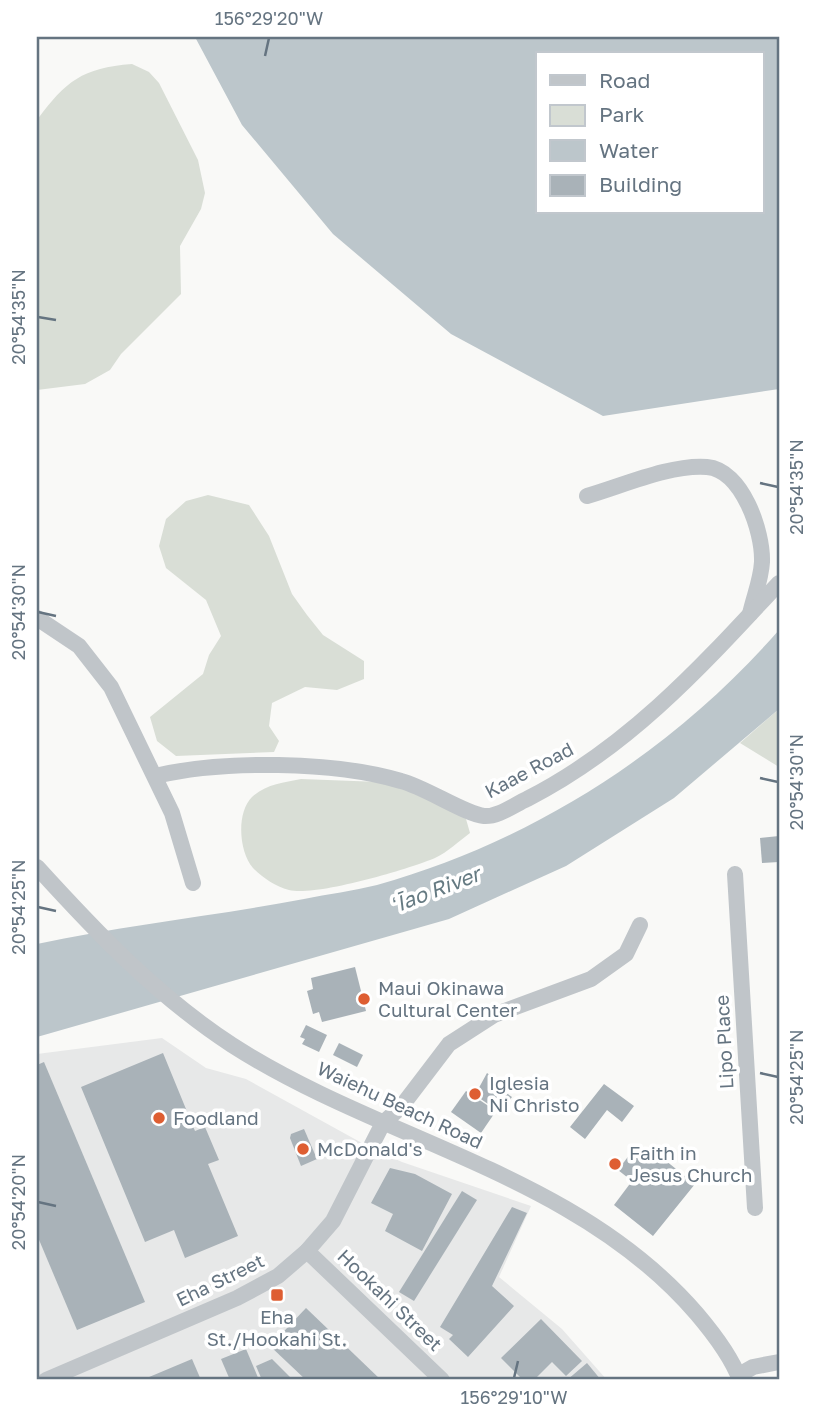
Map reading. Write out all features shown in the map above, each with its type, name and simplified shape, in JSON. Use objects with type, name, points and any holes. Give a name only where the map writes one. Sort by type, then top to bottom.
[{"type":"street","name":"Kaae Road","points":[[587,496],[688,467],[710,467],[727,476],[752,511],[760,536],[760,575],[749,616]]},
{"type":"street","name":"Kaae Road","points":[[155,776],[186,768],[335,766],[404,781],[437,794],[474,814],[495,815],[554,785],[608,750],[659,708],[779,583]]},
{"type":"street","points":[[37,618],[73,640],[102,672],[155,776],[180,835],[193,883]]},
{"type":"street","name":"Waiehu Beach Road","points":[[37,867],[142,978],[243,1051],[383,1124],[529,1186],[608,1235],[676,1289],[710,1329],[740,1378]]},
{"type":"street","name":"Lipo Place","points":[[735,874],[755,1208]]},
{"type":"street","name":"Eha Street","points":[[46,1380],[259,1288],[278,1276],[307,1251],[333,1221],[383,1124],[401,1107],[437,1057],[463,1033],[494,1015],[591,979],[626,954],[640,925]]},
{"type":"street","name":"Hookahi Street","points":[[307,1251],[442,1380]]},
{"type":"street","points":[[740,1378],[754,1367],[779,1363]]},
{"type":"shaded area","points":[[162,1038],[206,1068],[246,1079],[371,1148],[402,1162],[531,1206],[499,1277],[562,1329],[607,1380],[37,1380],[37,1054]]},
{"type":"green space","points":[[132,64],[149,72],[159,83],[198,160],[205,193],[201,209],[180,246],[181,294],[121,354],[110,370],[85,384],[37,390],[37,120],[57,95],[77,79],[100,69]]},
{"type":"green space","points":[[208,495],[249,505],[269,536],[292,594],[307,615],[323,635],[364,661],[364,679],[337,690],[305,687],[272,703],[269,726],[279,741],[274,752],[176,756],[157,741],[150,717],[203,674],[209,655],[221,636],[206,600],[166,568],[159,546],[166,519],[186,501]]},
{"type":"green space","points":[[779,709],[779,767],[740,743]]},
{"type":"green space","points":[[301,779],[380,782],[418,790],[466,819],[470,833],[440,856],[405,869],[340,886],[289,890],[261,875],[248,861],[242,843],[242,822],[247,804],[257,793],[275,785]]},
{"type":"water","points":[[195,37],[779,37],[779,389],[603,416],[451,334],[333,234],[242,125]]},
{"type":"water","name":"ʻĪao River","points":[[779,630],[779,709],[674,798],[566,866],[449,919],[37,1037],[37,944],[368,887],[435,866],[491,844],[545,817],[646,753],[693,715]]},
{"type":"building","points":[[779,836],[779,862],[762,863],[760,838]]},
{"type":"building","points":[[355,967],[366,1011],[322,1022],[319,1012],[313,1014],[307,991],[313,989],[311,978]]},
{"type":"building","points":[[306,1025],[327,1035],[319,1052],[302,1044],[305,1039],[300,1037]]},
{"type":"building","points":[[339,1043],[363,1055],[357,1067],[333,1055]]},
{"type":"building","points":[[163,1053],[195,1131],[205,1127],[219,1160],[208,1164],[238,1236],[185,1258],[174,1230],[145,1242],[81,1087]]},
{"type":"building","points":[[44,1062],[145,1302],[77,1330],[37,1235],[37,1065]]},
{"type":"building","points":[[487,1073],[498,1081],[495,1085],[512,1097],[501,1113],[475,1095]]},
{"type":"building","points":[[604,1084],[634,1106],[622,1122],[607,1110],[585,1139],[570,1127]]},
{"type":"building","points":[[466,1091],[496,1111],[481,1133],[451,1112]]},
{"type":"building","name":"McDonald's","points":[[304,1129],[317,1159],[301,1166],[290,1138],[291,1134]]},
{"type":"building","points":[[633,1150],[649,1162],[656,1153],[695,1184],[653,1236],[614,1205],[632,1181],[618,1170]]},
{"type":"building","points":[[390,1168],[415,1174],[452,1194],[422,1251],[385,1231],[393,1214],[371,1203]]},
{"type":"building","points":[[462,1191],[477,1200],[414,1301],[399,1292]]},
{"type":"building","points":[[512,1207],[527,1213],[492,1286],[514,1306],[468,1357],[449,1339],[453,1335],[440,1327]]},
{"type":"building","points":[[306,1308],[381,1380],[306,1380],[270,1346]]},
{"type":"building","points":[[541,1319],[582,1361],[566,1376],[552,1362],[534,1380],[523,1380],[501,1358]]},
{"type":"building","points":[[246,1349],[259,1380],[230,1380],[221,1359]]},
{"type":"building","points":[[192,1359],[201,1380],[142,1380]]},
{"type":"building","points":[[272,1359],[293,1380],[262,1380],[256,1366]]},
{"type":"building","points":[[587,1363],[601,1380],[567,1380]]},
{"type":"place","name":"Maui Okinawa Cultural Center","points":[[364,999]]},
{"type":"place","name":"Iglesia Ni Christo","points":[[475,1094]]},
{"type":"place","name":"Foodland","points":[[159,1118]]},
{"type":"place","name":"McDonald's","points":[[303,1149]]},
{"type":"place","name":"Faith in Jesus Church","points":[[615,1164]]},
{"type":"place","name":"Eha St./Hookahi St.","points":[[277,1295]]}]
